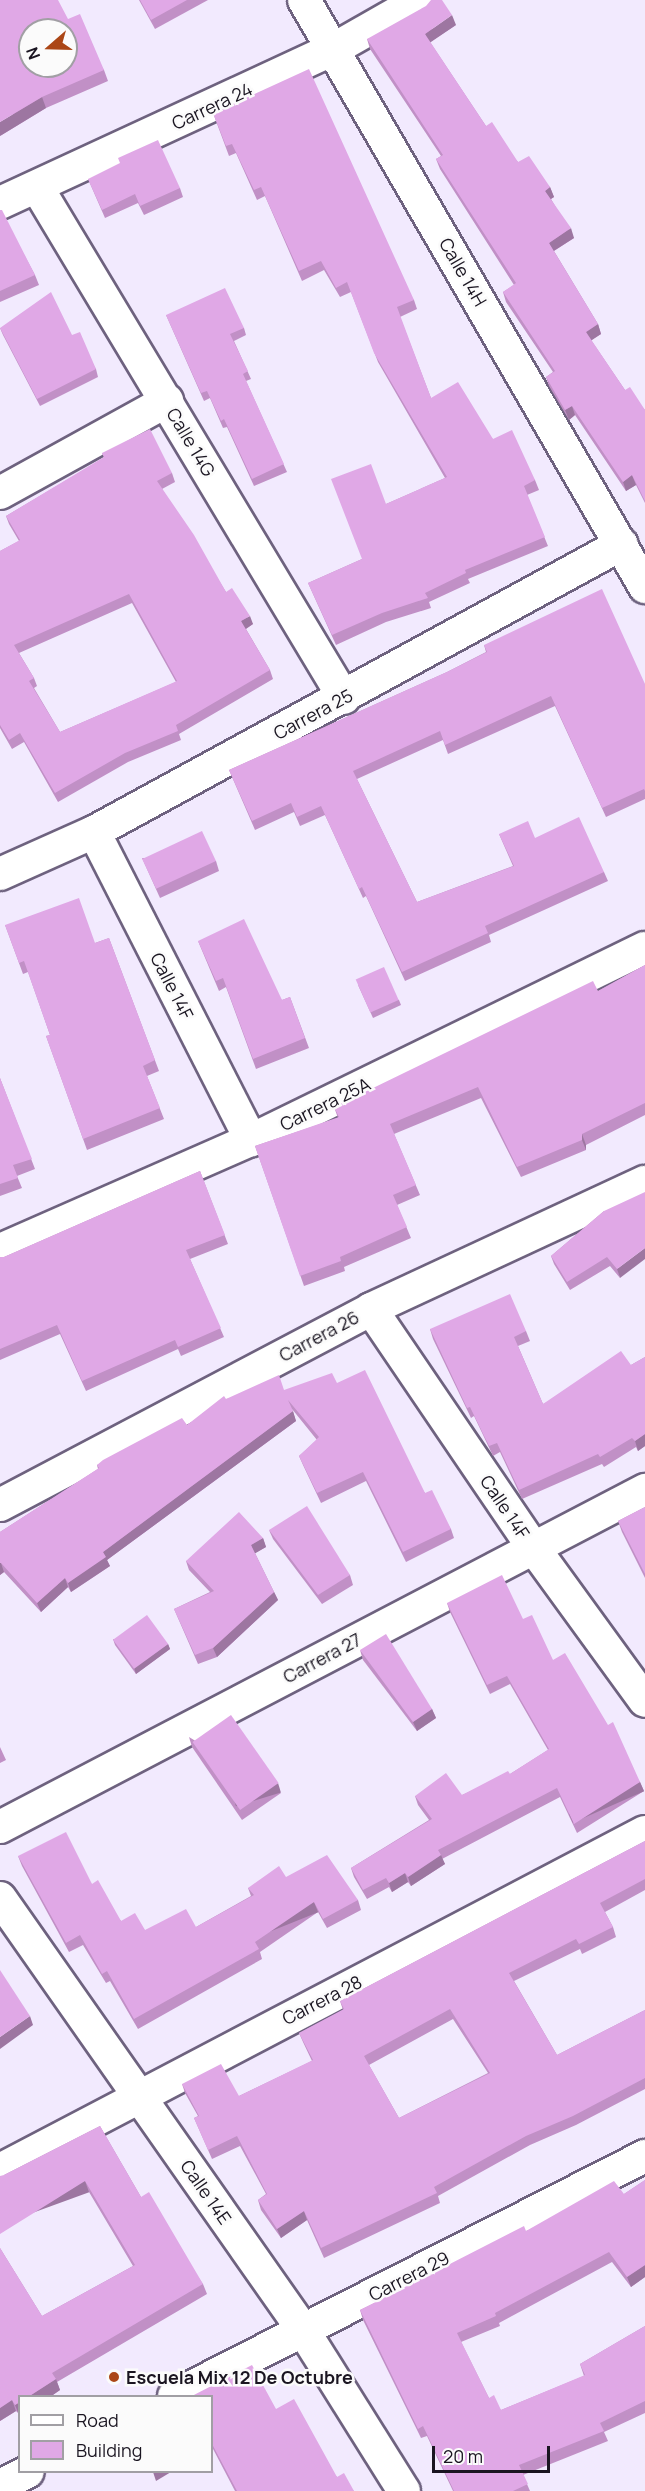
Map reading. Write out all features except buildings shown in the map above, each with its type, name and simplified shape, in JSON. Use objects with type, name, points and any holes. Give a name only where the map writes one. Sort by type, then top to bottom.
[{"type":"street","name":"Calle 14H","points":[[304,0],[622,544]]},
{"type":"street","name":"Carrera 24","points":[[0,203],[334,49],[420,0]]},
{"type":"street","name":"Calle 14G","points":[[37,187],[344,698]]},
{"type":"street","points":[[0,493],[167,401]]},
{"type":"street","points":[[622,544],[645,587]]},
{"type":"street","name":"Carrera 25","points":[[0,874],[94,832],[344,698],[622,544]]},
{"type":"street","name":"Calle 14F","points":[[94,832],[251,1140]]},
{"type":"street","name":"Carrera 25A","points":[[0,1250],[251,1140],[645,948]]},
{"type":"street","name":"Carrera 26","points":[[0,1505],[371,1309],[645,1182]]},
{"type":"street","name":"Calle 14F","points":[[371,1309],[532,1547],[645,1701]]},
{"type":"street","name":"Carrera 27","points":[[0,1827],[532,1547],[645,1490]]},
{"type":"street","name":"Carrera 28","points":[[0,2170],[645,1833]]},
{"type":"street","name":"Calle 14E","points":[[0,1898],[303,2330],[404,2491]]},
{"type":"street","name":"Carrera 29","points":[[178,2395],[645,2156]]},
{"type":"street","points":[[0,2486],[26,2473]]},
{"type":"place","name":"Escuela Mix 12 De Octubre","points":[[114,2377]]}]
